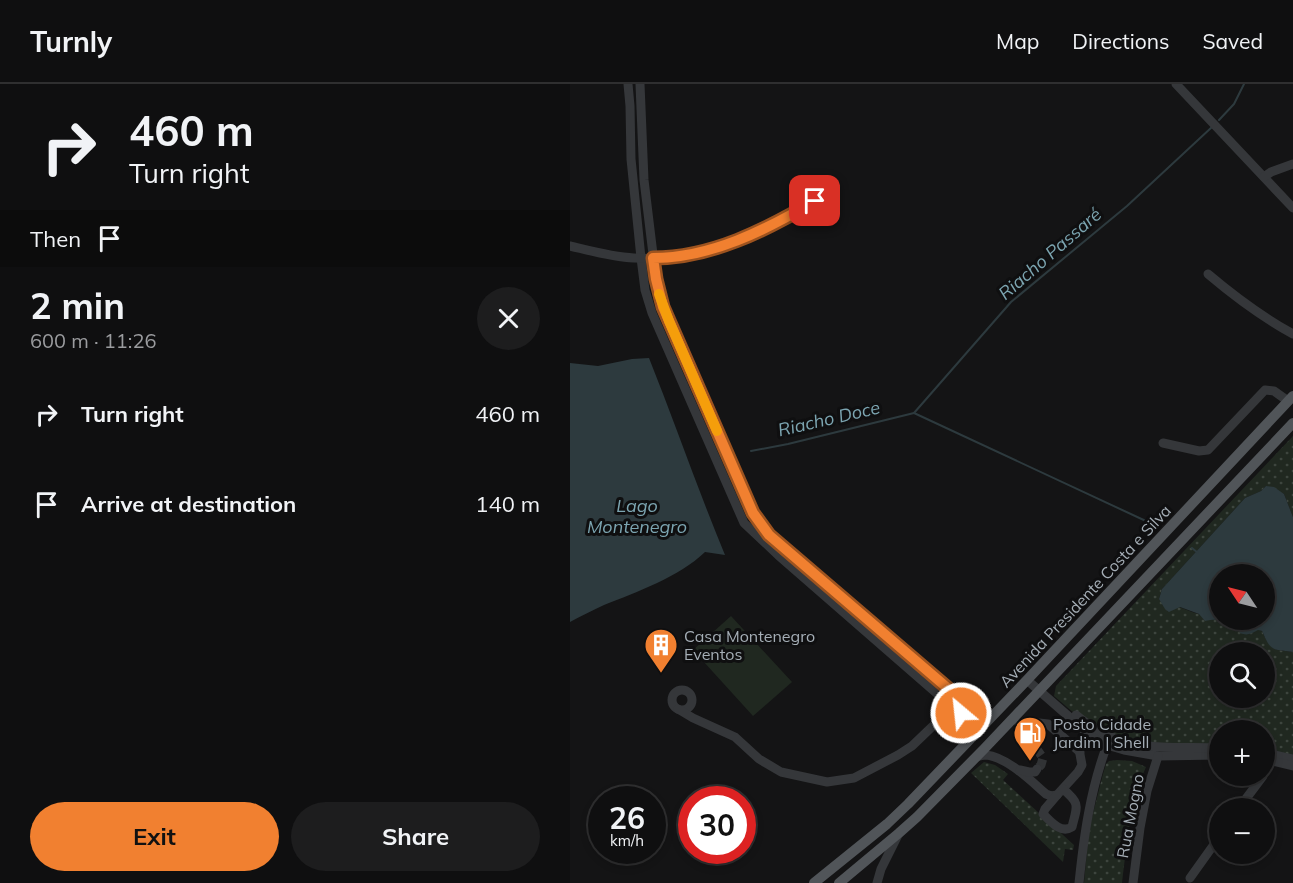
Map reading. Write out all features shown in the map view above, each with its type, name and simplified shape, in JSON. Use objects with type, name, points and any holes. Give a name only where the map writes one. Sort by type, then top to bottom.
[{"type":"main road","points":[[1287,402],[1293,422]]},
{"type":"main road","name":"Avenida Presidente Costa e Silva","points":[[814,883],[887,824],[967,743],[1287,402]]},
{"type":"main road","name":"Avenida Presidente Costa e Silva","points":[[839,883],[899,833],[976,757],[1293,422]]},
{"type":"street","points":[[628,84],[631,159],[645,291],[652,313],[744,523],[941,697],[946,703],[951,727]]},
{"type":"street","points":[[640,84],[644,180],[656,279],[663,307],[753,513],[769,535],[951,691],[961,705],[961,713],[960,718],[951,727]]},
{"type":"street","points":[[1176,84],[1293,208]]},
{"type":"street","points":[[1264,177],[1293,164]]},
{"type":"street","points":[[570,246],[597,253],[633,258],[668,258],[698,254],[745,237],[787,217],[829,192]]},
{"type":"street","points":[[1208,274],[1252,308],[1293,334]]},
{"type":"street","points":[[1163,443],[1199,451],[1208,450],[1265,390],[1274,391],[1287,402]]},
{"type":"street","points":[[1028,680],[1088,733],[1107,745],[1158,756],[1209,755]]},
{"type":"street","points":[[1054,696],[1094,728],[1135,744],[1167,748],[1209,748]]},
{"type":"street","points":[[678,709],[735,738],[759,759],[780,772],[827,782],[854,778],[898,755],[912,746],[936,723],[943,723],[951,727],[967,743]]},
{"type":"street","points":[[1017,714],[1023,737],[1036,748]]},
{"type":"street","points":[[1020,728],[1030,723],[1048,724],[1080,753]]},
{"type":"street","points":[[1018,769],[1046,794],[1051,796],[1060,792],[1082,765],[1080,744],[1088,733]]},
{"type":"street","points":[[1079,883],[1089,806],[1107,745]]},
{"type":"street","points":[[976,757],[986,755],[1029,772],[1035,772],[1037,769]]},
{"type":"street","points":[[1275,755],[1293,759]]},
{"type":"street","name":"Rua Mogno","points":[[1134,883],[1140,828],[1147,791],[1158,756]]},
{"type":"street","points":[[1275,762],[1293,766]]},
{"type":"street","points":[[1080,768],[1097,773]]},
{"type":"street","points":[[877,883],[881,869],[899,833]]},
{"type":"street","points":[[1190,878],[1209,851]]},
{"type":"shaded area","points":[[1293,436],[1293,517],[1284,494],[1266,486],[1261,491],[1245,498],[1162,589],[1159,599],[1209,617],[1209,630],[1259,630],[1268,642],[1209,642],[1209,708],[1275,708],[1275,648],[1293,652],[1293,759],[1275,755],[1275,720],[1209,720],[1209,748],[1135,744],[1081,719],[1054,696],[1056,686]]},
{"type":"shaded area","points":[[731,616],[792,682],[753,716],[693,650]]},
{"type":"shaded area","points":[[1109,761],[1132,761],[1146,767],[1133,809],[1122,883],[1084,883],[1089,829],[1103,774]]},
{"type":"shaded area","points":[[984,762],[995,765],[1008,774],[1003,780],[1074,845],[1073,850],[1065,849],[1063,862],[971,773]]},
{"type":"water","name":"Lago Montenegro","points":[[649,358],[725,555],[705,552],[670,576],[570,622],[570,363],[598,366]]},
{"type":"water","points":[[1266,486],[1274,487],[1284,494],[1293,517],[1293,652],[1275,648],[1275,642],[1268,642],[1262,631],[1258,630],[1275,630],[1275,564],[1209,564],[1209,620],[1205,621],[1199,614],[1180,607],[1169,612],[1159,599],[1162,589],[1245,498],[1261,491]]},
{"type":"water","points":[[1239,630],[1258,630],[1249,634],[1240,633]]},
{"type":"waterway","name":"Riacho Passaré","points":[[1219,120],[1234,104],[1244,84]]},
{"type":"waterway","name":"Riacho Passaré","points":[[914,413],[1011,302],[1127,206],[1212,127]]},
{"type":"waterway","points":[[914,413],[1148,522]]},
{"type":"waterway","name":"Riacho Doce","points":[[751,451],[914,413]]},
{"type":"waterway","points":[[1192,548],[1198,553]]},
{"type":"tunnel","points":[[1036,748],[1043,758],[1037,769]]},
{"type":"slow traffic","points":[[659,294],[717,431]]},
{"type":"place","name":"Casa Montenegro Eventos","points":[[661,674]]},
{"type":"place","name":"Posto Cidade Jardim | Shell","points":[[1030,762]]},
{"type":"route","points":[[815,201],[745,237],[698,254],[653,258],[659,293],[663,307],[753,513],[769,535],[951,691],[961,705],[961,713]]}]
